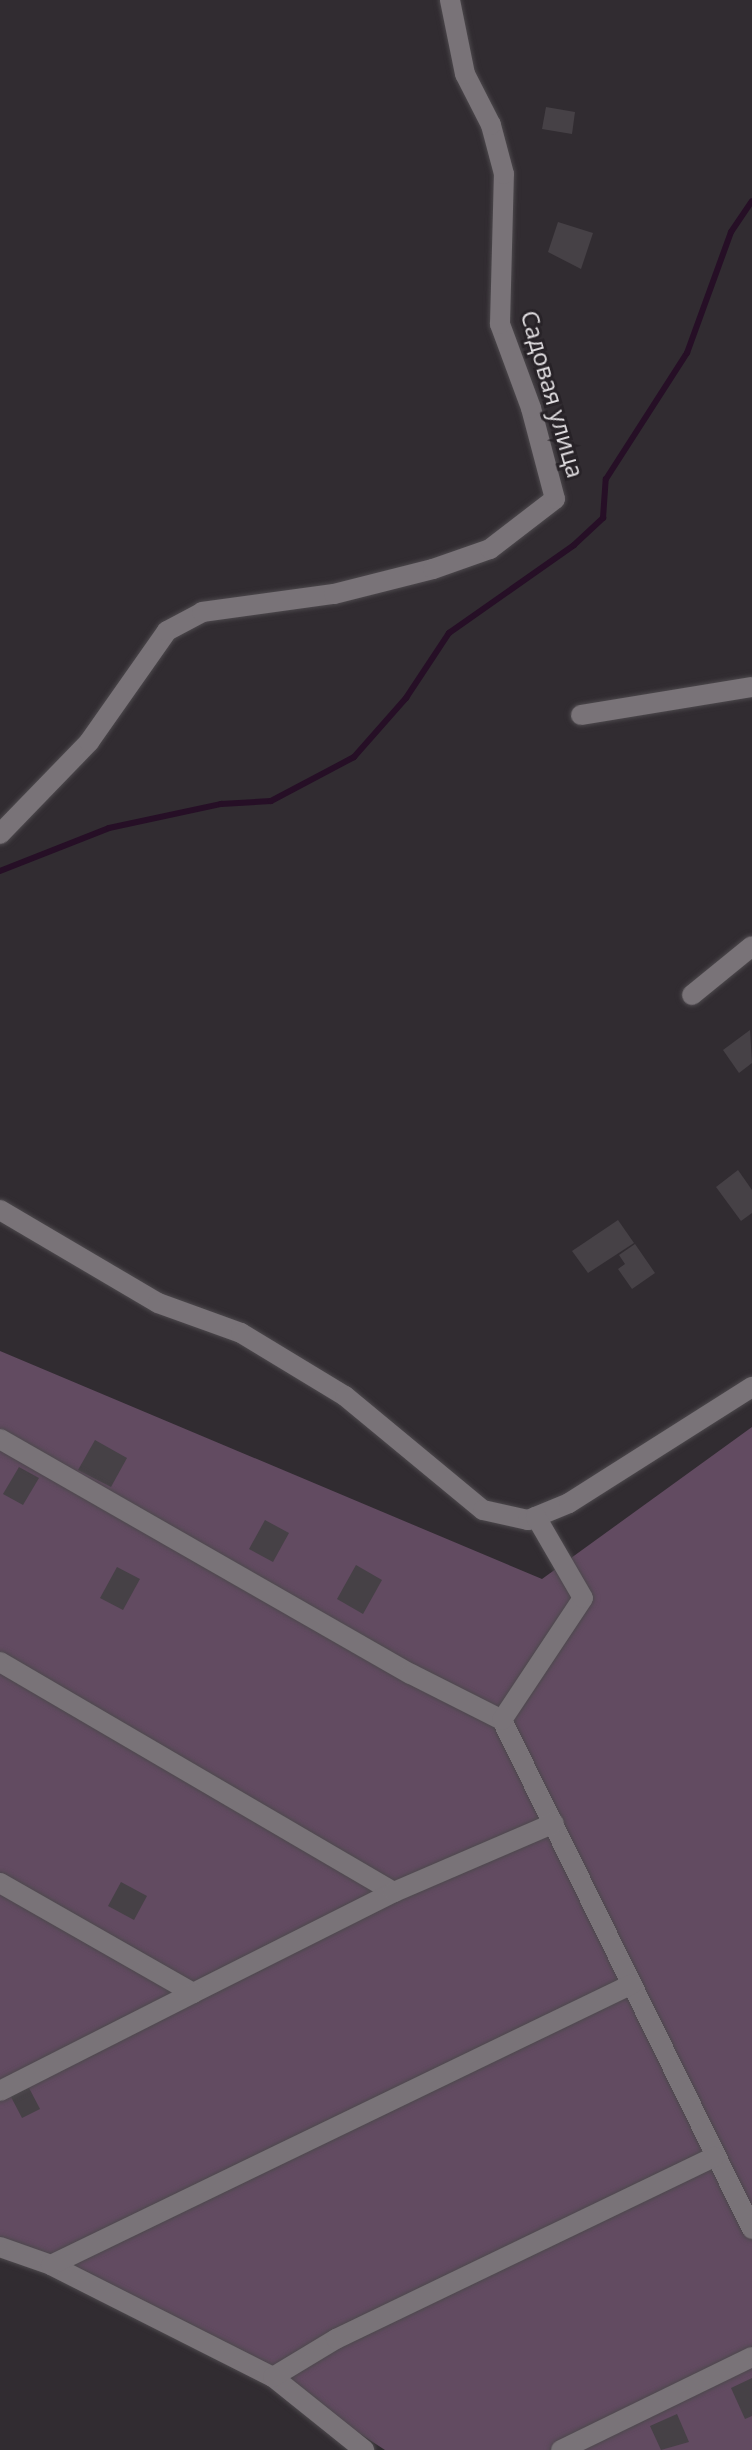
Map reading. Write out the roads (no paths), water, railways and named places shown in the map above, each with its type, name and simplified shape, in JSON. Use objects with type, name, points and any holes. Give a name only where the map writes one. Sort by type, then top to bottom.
[{"type":"street","name":"Садовая улица","points":[[0,834],[89,742],[167,631],[202,612],[334,594],[433,569],[490,549],[555,499],[531,408],[500,324],[504,174],[491,125],[465,74],[450,0]]},
{"type":"street","points":[[581,715],[752,687]]},
{"type":"street","points":[[692,995],[752,946]]},
{"type":"street","points":[[0,1210],[158,1303],[241,1333],[345,1396],[483,1510],[528,1520],[569,1503],[752,1387]]},
{"type":"street","points":[[0,1439],[411,1674],[502,1720],[752,2229]]},
{"type":"street","points":[[502,1720],[583,1598],[536,1517]]},
{"type":"street","points":[[0,1662],[394,1892]]},
{"type":"street","points":[[0,2091],[394,1892],[554,1823]]},
{"type":"street","points":[[0,1883],[193,1993]]},
{"type":"street","points":[[51,2265],[632,1984]]},
{"type":"street","points":[[273,2377],[336,2339],[715,2157]]},
{"type":"street","points":[[0,2247],[51,2265],[273,2377],[364,2450]]},
{"type":"street","points":[[561,2450],[752,2357]]},
{"type":"waterway","points":[[0,871],[109,828],[221,804],[271,801],[354,757],[406,698],[449,633],[574,545],[603,518],[606,479],[687,353],[731,232],[752,201]]}]
